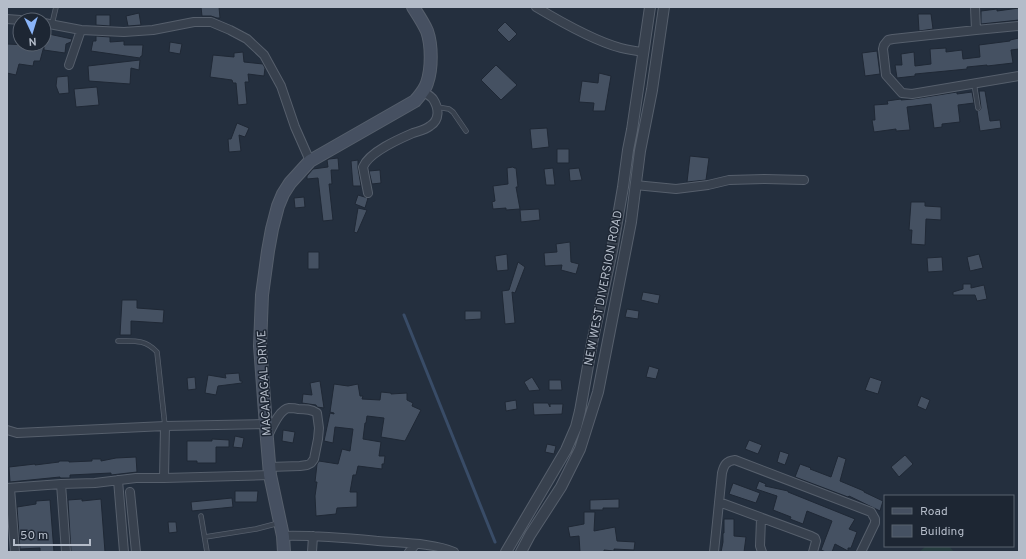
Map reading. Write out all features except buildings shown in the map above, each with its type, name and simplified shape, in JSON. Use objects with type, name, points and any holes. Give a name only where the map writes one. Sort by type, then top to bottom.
[{"type":"main road","name":"MACAPAGAL DRIVE","points":[[284,552],[283,536],[279,523],[270,471],[260,346],[262,295],[272,229],[283,194],[290,183],[310,160],[415,101],[423,91],[427,83],[430,67],[430,43],[424,26],[413,7]]},
{"type":"street","points":[[536,7],[592,37],[621,48],[643,52]]},
{"type":"street","name":"NEW WEST DIVERSION ROAD","points":[[506,552],[566,450],[576,427],[617,221],[650,7]]},
{"type":"street","name":"NEW WEST DIVERSION ROAD","points":[[521,552],[530,535],[561,487],[580,449],[598,392],[626,253],[640,151],[652,90],[664,7]]},
{"type":"street","points":[[975,7],[976,30]]},
{"type":"street","points":[[52,25],[81,30],[124,32],[154,30],[194,22],[211,22],[230,30],[246,39],[264,55],[281,86],[295,127],[310,160]]},
{"type":"street","points":[[1019,26],[893,39],[888,40],[883,49],[886,76],[902,93],[912,94],[1019,76]]},
{"type":"street","points":[[68,65],[81,30]]},
{"type":"street","points":[[368,193],[363,167],[368,158],[396,140],[430,127],[436,122],[438,116],[436,107],[432,98],[423,91]]},
{"type":"street","points":[[635,185],[676,189],[708,185],[729,180],[804,180]]},
{"type":"street","points":[[15,552],[9,488],[95,483],[136,478],[164,478],[270,471],[307,465],[314,459],[318,439],[319,428],[317,413],[307,409],[288,408],[283,410],[267,439]]},
{"type":"street","points":[[7,430],[17,433],[165,426],[266,424]]},
{"type":"street","points":[[164,478],[165,426]]},
{"type":"street","points":[[714,552],[724,468],[726,463],[735,460],[871,512],[875,519],[875,523],[861,552]]},
{"type":"street","points":[[118,480],[124,552]]},
{"type":"street","points":[[61,484],[66,552]]},
{"type":"street","points":[[130,492],[136,552]]},
{"type":"street","points":[[719,502],[815,538],[816,541],[812,552]]},
{"type":"street","points":[[761,518],[760,546],[762,552]]},
{"type":"street","points":[[283,536],[313,536],[416,544],[448,549],[454,552]]},
{"type":"street","points":[[312,552],[313,536]]},
{"type":"street","points":[[409,552],[416,544]]},
{"type":"lane","points":[[974,83],[978,108]]},
{"type":"lane","points":[[436,107],[449,109],[453,112],[466,131]]},
{"type":"lane","points":[[118,341],[145,343],[152,346],[157,352],[165,426]]},
{"type":"lane","points":[[201,516],[207,552]]},
{"type":"lane","points":[[205,536],[256,529],[279,523]]},
{"type":"green space","points":[[925,547],[950,547],[954,552],[919,552]]},
{"type":"waterway","points":[[404,315],[495,542]]}]
